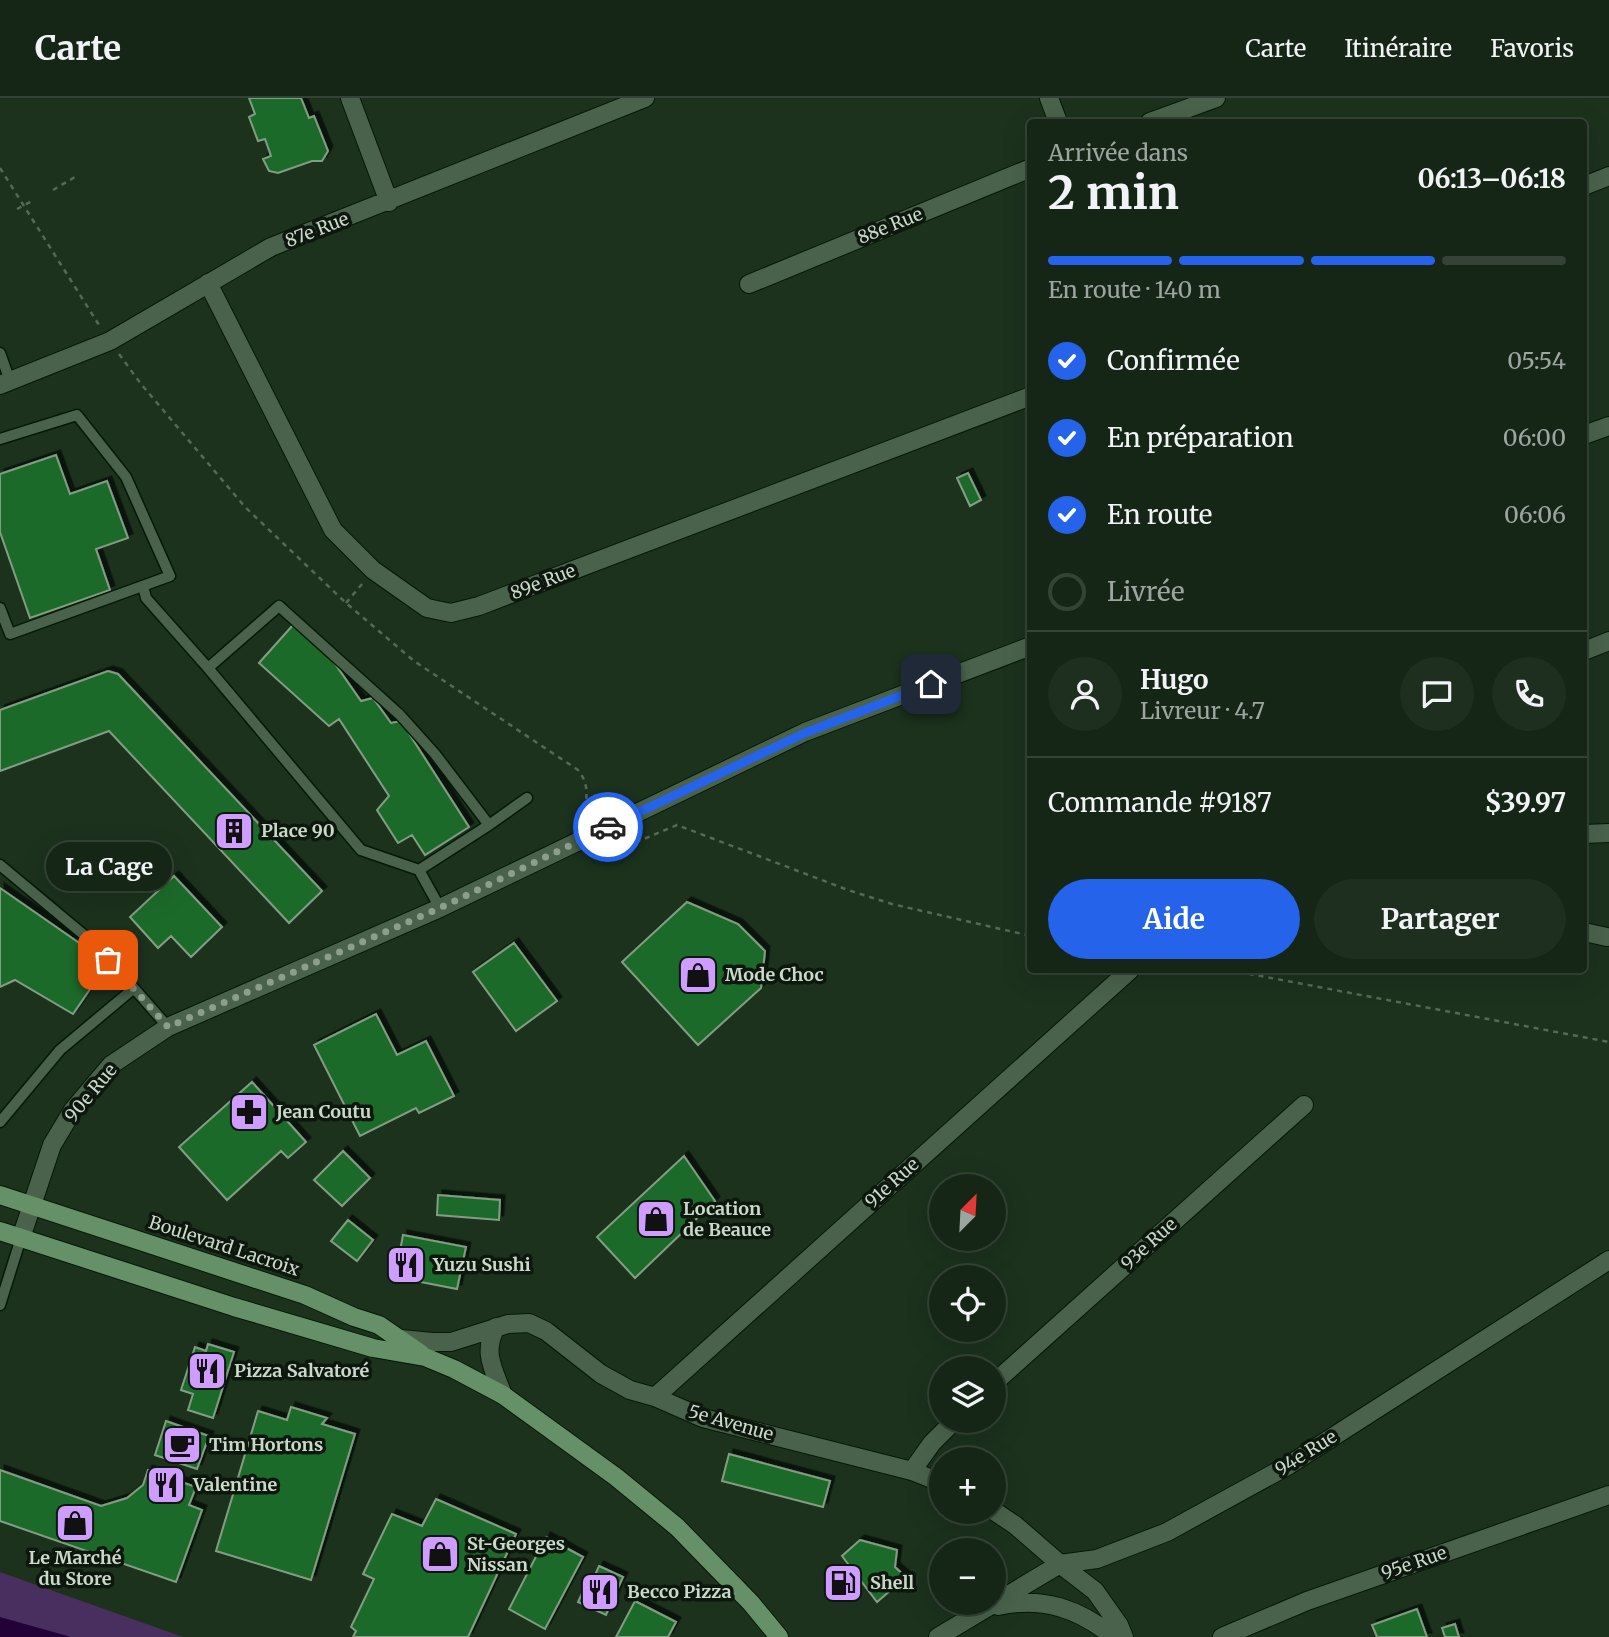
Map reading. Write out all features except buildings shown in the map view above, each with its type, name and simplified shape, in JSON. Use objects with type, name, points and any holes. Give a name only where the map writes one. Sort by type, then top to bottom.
[{"type":"main road","name":"Boulevard Lacroix","points":[[0,1195],[305,1294],[354,1317],[379,1325],[425,1357]]},
{"type":"main road","name":"Boulevard Lacroix","points":[[0,1231],[309,1330],[373,1348],[425,1357],[454,1369],[503,1395],[616,1477],[677,1527],[751,1603],[779,1637]]},
{"type":"street","points":[[350,98],[389,202]]},
{"type":"street","name":"87e Rue","points":[[5,382],[110,341],[271,247],[645,98]]},
{"type":"street","points":[[1049,98],[1057,119]]},
{"type":"street","points":[[1158,119],[1216,98]]},
{"type":"street","name":"88e Rue","points":[[749,284],[1027,170]]},
{"type":"street","points":[[1587,185],[1609,176]]},
{"type":"street","name":"89e Rue","points":[[208,283],[333,530],[373,570],[401,592],[439,612],[451,613],[479,606],[1027,398]]},
{"type":"street","points":[[1587,434],[1609,426]]},
{"type":"street","points":[[1587,650],[1609,641]]},
{"type":"street","name":"90e Rue","points":[[21,1238],[52,1145],[73,1111],[111,1065],[168,1027],[440,908],[805,733],[1027,648]]},
{"type":"street","points":[[1587,834],[1609,833]]},
{"type":"street","points":[[1587,933],[1607,937]]},
{"type":"street","name":"91e Rue","points":[[655,1397],[1127,973]]},
{"type":"street","name":"93e Rue","points":[[1006,1372],[1304,1105]]},
{"type":"street","name":"94e Rue","points":[[1006,1596],[1060,1564],[1097,1559],[1167,1532],[1289,1465],[1609,1260]]},
{"type":"street","name":"5e Avenue","points":[[401,1339],[451,1342],[496,1327],[517,1322],[529,1323],[546,1331],[601,1374],[631,1390],[655,1397],[703,1418],[912,1471],[929,1478]]},
{"type":"street","points":[[496,1327],[490,1339],[488,1353],[503,1395]]},
{"type":"street","points":[[912,1471],[942,1433]]},
{"type":"street","name":"95e Rue","points":[[1222,1637],[1307,1601],[1609,1495]]},
{"type":"street","points":[[1006,1519],[1095,1591],[1119,1625],[1124,1637]]},
{"type":"street","name":"94e Rue","points":[[1006,1604],[1049,1604],[1093,1620],[1114,1637]]},
{"type":"street","name":"94e Rue","points":[[938,1637],[974,1615]]},
{"type":"lane","points":[[0,353],[5,382]]},
{"type":"lane","points":[[0,439],[77,415],[126,477],[170,576],[10,634],[0,608]]},
{"type":"lane","points":[[143,586],[146,598],[361,849],[419,870],[440,908]]},
{"type":"lane","points":[[208,668],[279,606],[400,715],[435,754],[489,825]]},
{"type":"lane","points":[[419,870],[527,798]]},
{"type":"lane","points":[[0,865],[96,945],[168,1027]]},
{"type":"lane","points":[[0,1122],[60,1050],[133,989]]},
{"type":"lane","points":[[0,1306],[21,1238]]},
{"type":"path","points":[[0,169],[103,331]]},
{"type":"path","points":[[53,190],[75,177]]},
{"type":"path","points":[[17,209],[32,201]]},
{"type":"path","points":[[120,354],[155,401],[245,507],[346,603],[414,661],[578,770],[588,791],[583,822]]},
{"type":"path","points":[[346,603],[373,570]]},
{"type":"path","points":[[599,846],[608,854],[677,825],[859,894],[1027,935]]},
{"type":"path","points":[[1245,973],[1609,1042]]},
{"type":"shaded area","points":[[0,1572],[183,1637],[61,1637],[0,1620]]},
{"type":"shaded area","points":[[0,1617],[71,1637],[0,1637]]},
{"type":"way so far","points":[[108,960],[168,1027],[440,908],[608,827]]},
{"type":"place","name":"Place 90","points":[[234,831]]},
{"type":"place","name":"La Cage","points":[[108,960]]},
{"type":"place","name":"Mode Choc","points":[[698,975]]},
{"type":"place","name":"Jean Coutu","points":[[249,1112]]},
{"type":"place","name":"Location de Beauce","points":[[656,1219]]},
{"type":"place","name":"Yuzu Sushi","points":[[406,1265]]},
{"type":"place","name":"Pizza Salvatoré","points":[[207,1371]]},
{"type":"place","name":"Tim Hortons","points":[[182,1445]]},
{"type":"place","name":"Valentine","points":[[166,1485]]},
{"type":"place","name":"Le Marché du Store","points":[[75,1523]]},
{"type":"place","name":"St-Georges Nissan","points":[[440,1554]]},
{"type":"place","name":"Shell","points":[[843,1583]]},
{"type":"place","name":"Becco Pizza","points":[[600,1592]]},
{"type":"route","points":[[608,827],[805,733],[931,684]]}]
